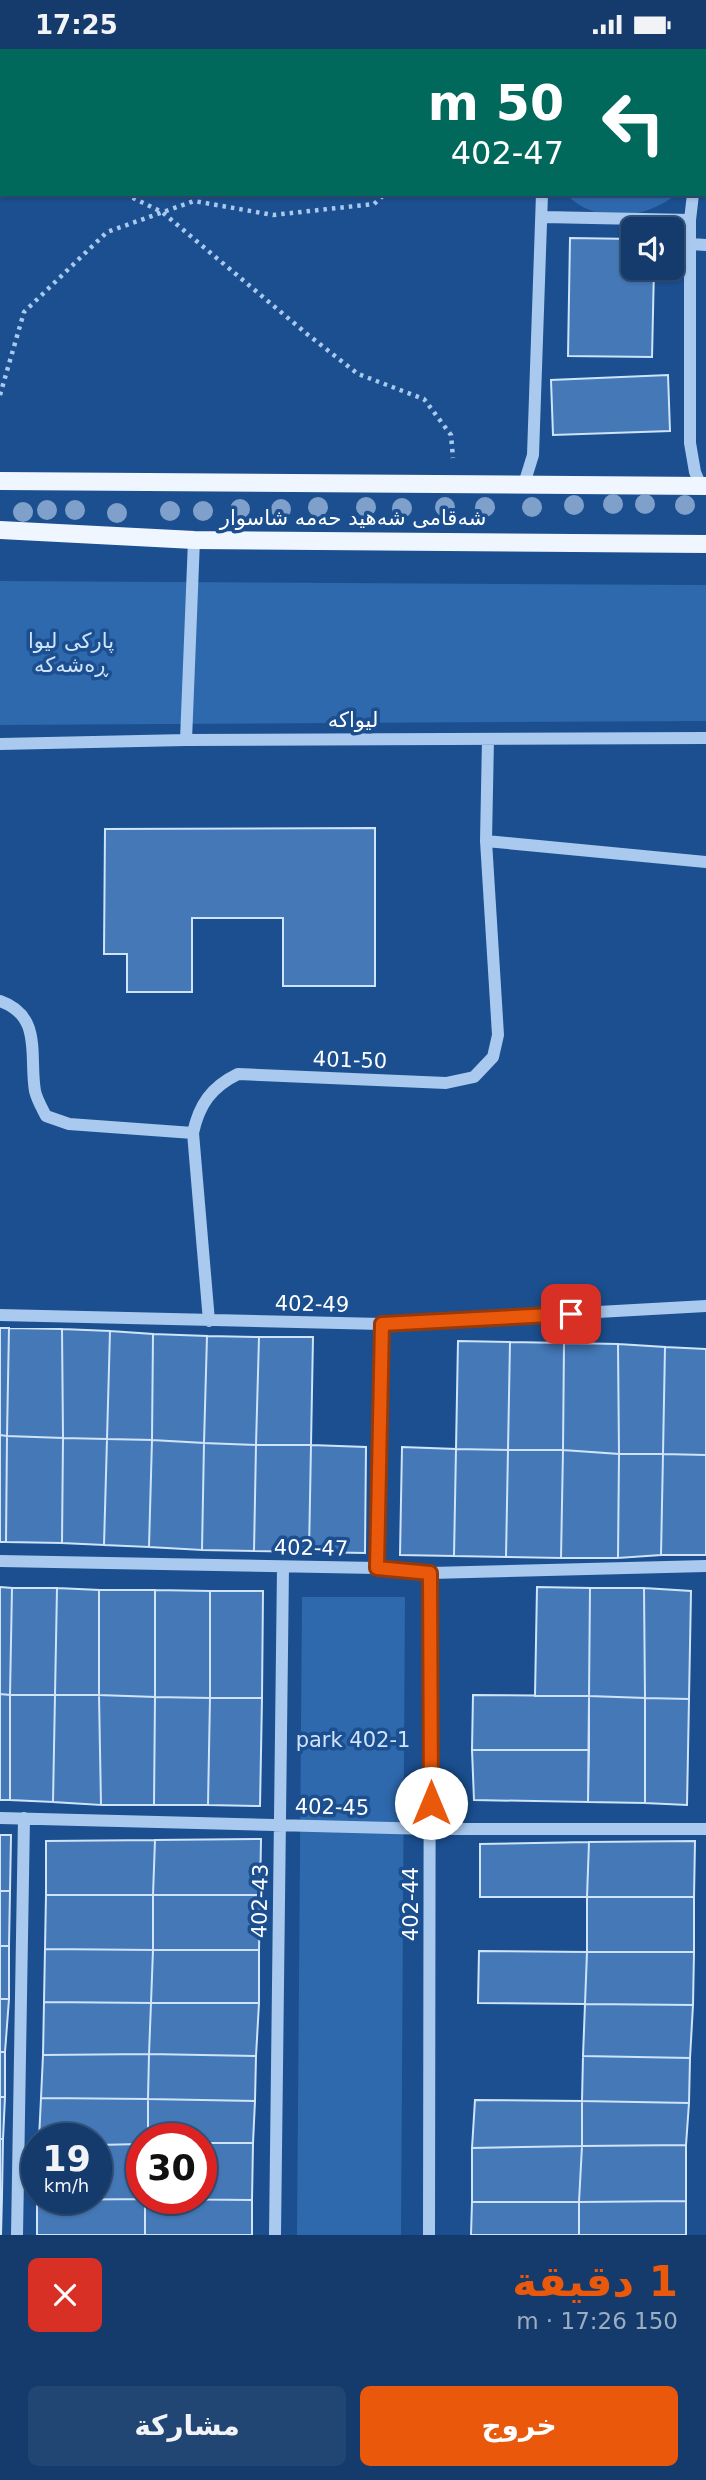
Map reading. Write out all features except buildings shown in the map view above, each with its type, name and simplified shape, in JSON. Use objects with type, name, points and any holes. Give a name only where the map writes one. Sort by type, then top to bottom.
[{"type":"main road","name":"شەقامی شەهید حەمە شاسوار","points":[[0,481],[703,485]]},
{"type":"main road","name":"شەقامی شەهید حەمە شاسوار","points":[[0,530],[194,540],[706,544]]},
{"type":"street","points":[[524,484],[533,455],[542,196]]},
{"type":"street","points":[[693,196],[690,220],[690,443],[695,472],[703,485]]},
{"type":"street","points":[[543,217],[690,220]]},
{"type":"street","points":[[691,244],[706,245]]},
{"type":"street","points":[[186,740],[194,540]]},
{"type":"street","name":"لیواکە","points":[[0,744],[186,740],[706,738]]},
{"type":"street","name":"401-50","points":[[193,1133],[197,1114],[212,1091],[238,1075],[446,1083],[474,1077],[493,1057],[498,1035],[486,841],[488,739]]},
{"type":"street","points":[[486,841],[706,862]]},
{"type":"street","points":[[0,1001],[10,1004],[22,1014],[32,1033],[34,1087],[46,1116],[69,1124],[193,1133],[209,1321]]},
{"type":"street","name":"402-49","points":[[0,1315],[382,1324],[706,1307]]},
{"type":"street","points":[[377,1568],[382,1324]]},
{"type":"street","name":"402-47","points":[[0,1561],[377,1568],[430,1573],[706,1566]]},
{"type":"street","name":"402-43","points":[[275,2235],[283,1567]]},
{"type":"street","name":"402-44","points":[[429,2235],[430,1573]]},
{"type":"street","name":"402-45","points":[[0,1818],[431,1829],[706,1829]]},
{"type":"street","points":[[17,2235],[24,1818]]},
{"type":"path","points":[[129,196],[162,212],[358,374],[424,398],[451,435],[455,484]]},
{"type":"path","points":[[0,395],[24,312],[107,232],[194,201],[273,215],[374,204],[383,196]]},
{"type":"green space","points":[[568,196],[674,196],[651,209],[621,215],[606,215],[578,204]]},
{"type":"green space","name":"پارکی لیوا ڕەشەکە","points":[[0,581],[706,585],[706,721],[0,725]]},
{"type":"green space","name":"park 402-1","points":[[302,1597],[405,1597],[401,2235],[297,2235]]},
{"type":"route","points":[[431,1803],[430,1573],[377,1568],[382,1324],[571,1314]]}]
